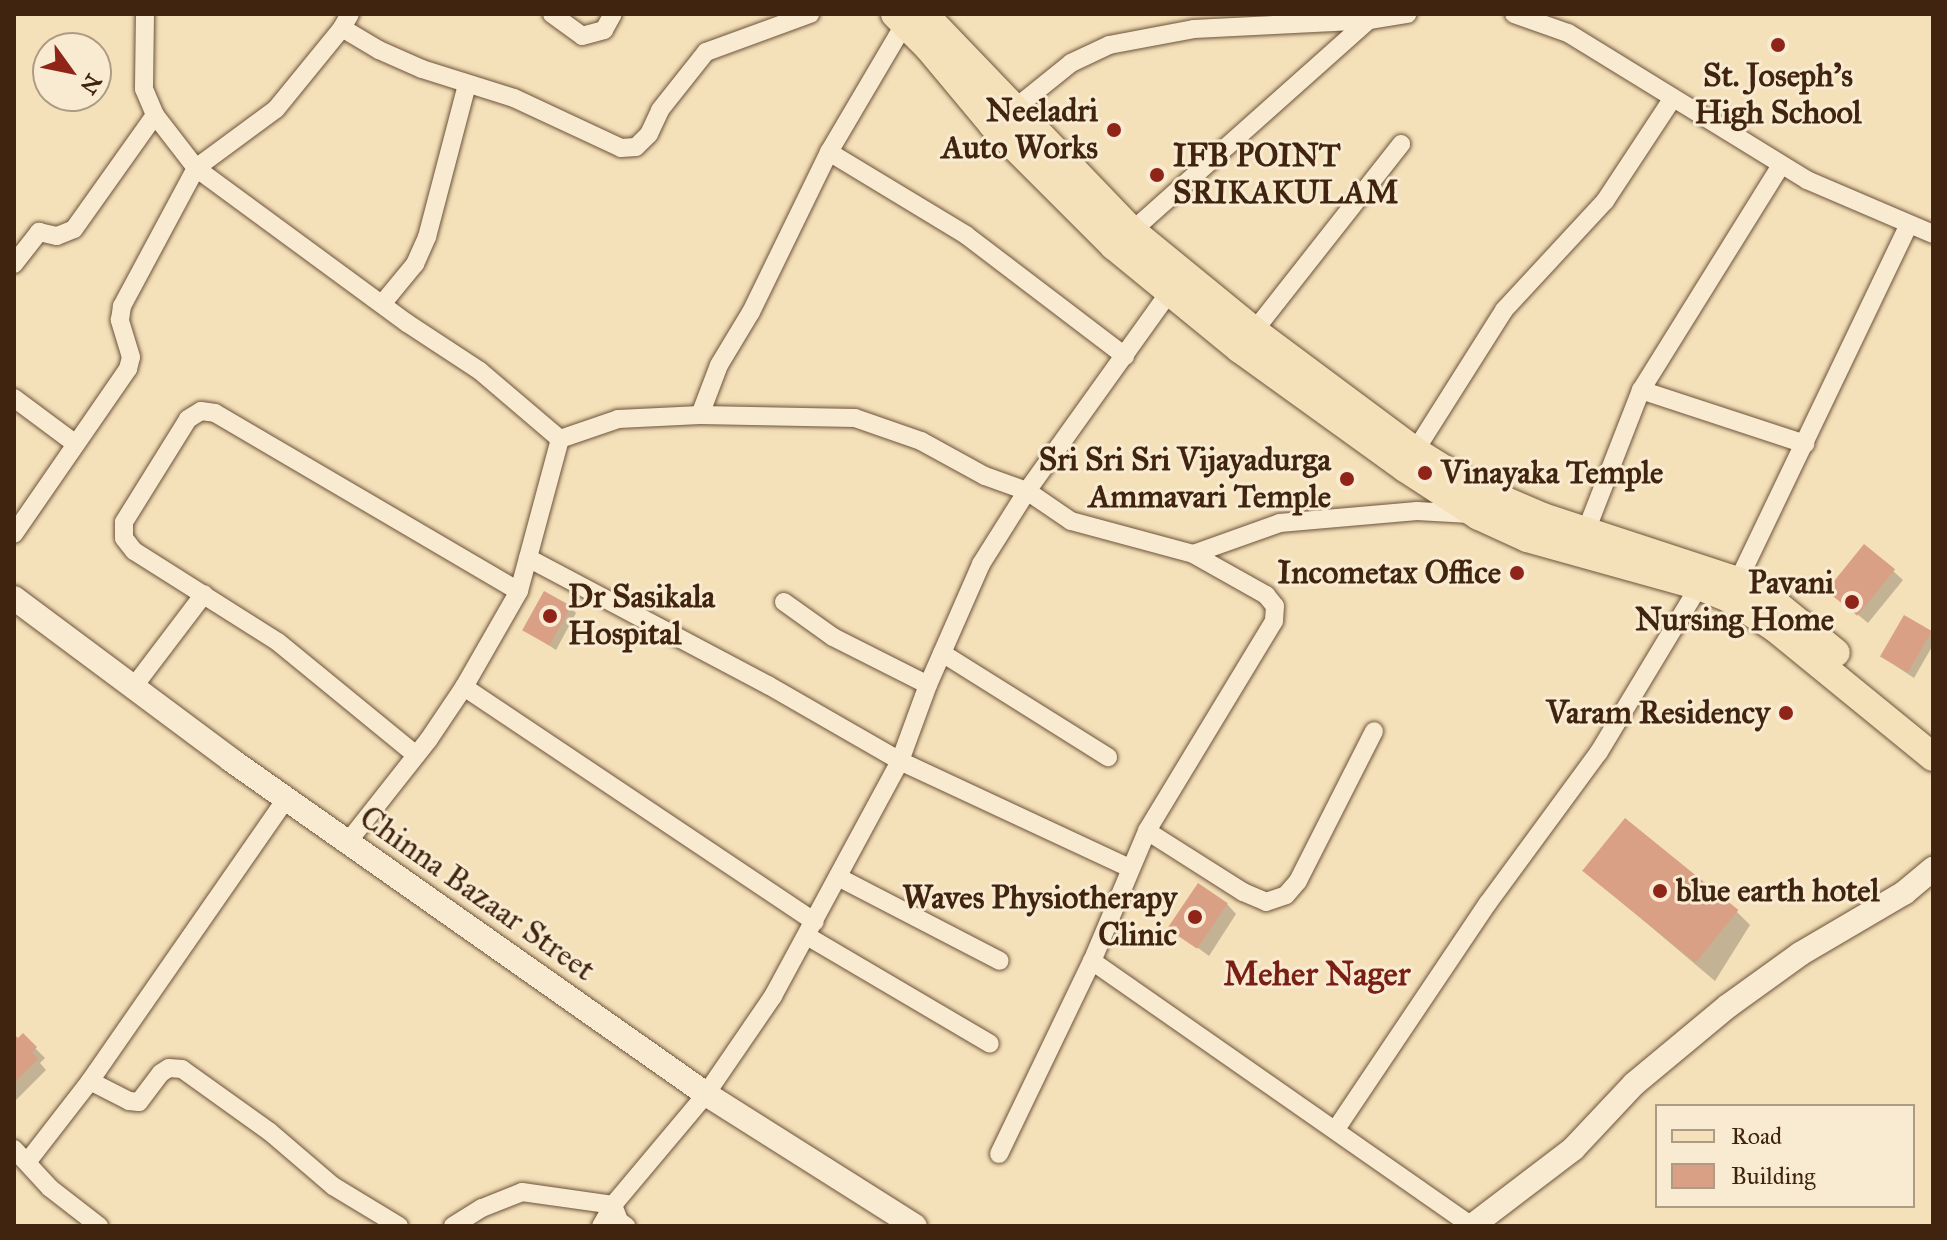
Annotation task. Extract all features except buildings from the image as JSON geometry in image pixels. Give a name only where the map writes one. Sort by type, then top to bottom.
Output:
[{"type":"main road","points":[[908,17],[1014,109],[1132,231],[1254,331],[1488,506],[1540,542],[1699,586],[1729,598],[1775,628],[1933,757]]},
{"type":"main road","points":[[908,17],[993,125],[1114,246],[1169,293],[1367,441],[1488,506],[1586,531],[1738,581],[1776,604],[1933,733]]},
{"type":"street","points":[[145,14],[144,89],[155,115],[196,168],[382,304],[480,371],[560,439]]},
{"type":"street","points":[[552,14],[582,36],[604,30],[613,14]]},
{"type":"street","points":[[14,534],[128,369],[131,357],[120,320],[122,306],[196,168],[276,109],[346,21],[379,50],[467,84],[514,98],[621,148],[636,147],[649,134],[660,110],[688,70],[706,52],[810,14]]},
{"type":"street","points":[[1014,109],[1071,63],[1109,45],[1194,22],[1369,20],[1408,14]]},
{"type":"street","points":[[1514,14],[1568,33],[1781,165],[1908,226],[1933,234]]},
{"type":"street","points":[[700,415],[719,365],[751,312],[829,152],[908,17]]},
{"type":"street","points":[[1132,231],[1369,20]]},
{"type":"street","points":[[382,304],[415,264],[427,237],[467,84]]},
{"type":"street","points":[[1415,451],[1504,310],[1605,201],[1673,98]]},
{"type":"street","points":[[14,264],[39,232],[66,236],[74,229],[155,115]]},
{"type":"street","points":[[1254,331],[1401,144]]},
{"type":"street","points":[[829,152],[966,235],[1125,356]]},
{"type":"street","points":[[1586,531],[1641,390],[1781,165]]},
{"type":"street","points":[[1738,581],[1908,226]]},
{"type":"street","points":[[601,1226],[613,1205],[706,1094],[773,996],[900,761],[928,685],[981,564],[1027,491],[1169,293]]},
{"type":"street","points":[[1641,390],[1805,444]]},
{"type":"street","points":[[14,398],[76,444]]},
{"type":"street","points":[[416,755],[278,642],[134,551],[124,538],[124,522],[188,419],[201,411],[215,413],[519,591]]},
{"type":"street","points":[[560,439],[618,419],[700,415],[855,418],[921,441],[985,476],[1027,491],[1071,521],[1193,554],[1266,595],[1275,606],[1274,621],[1147,831],[1092,961],[999,1154]]},
{"type":"street","points":[[347,843],[464,687],[519,591],[560,439]]},
{"type":"street","points":[[1193,554],[1280,523],[1488,506]]},
{"type":"street","points":[[528,558],[768,685],[900,761],[1129,868]]},
{"type":"street","points":[[1336,1129],[1488,903],[1599,752],[1699,586]]},
{"type":"street","points":[[135,685],[204,594]]},
{"type":"street","name":"Chinna Bazaar Street","points":[[14,598],[347,843],[706,1094],[915,1226]]},
{"type":"street","points":[[784,602],[833,637],[928,685]]},
{"type":"street","points":[[942,653],[1108,757]]},
{"type":"street","points":[[464,687],[811,929],[990,1044]]},
{"type":"street","points":[[1147,831],[1243,892],[1266,902],[1286,895],[1298,881],[1374,731]]},
{"type":"street","points":[[99,1226],[50,1188],[21,1155],[90,1081],[286,799]]},
{"type":"street","points":[[1092,961],[1472,1226],[1573,1149],[1634,1084],[1728,1006],[1800,954],[1904,893],[1933,869]]},
{"type":"street","points":[[838,877],[1000,961]]},
{"type":"street","points":[[1904,893],[1933,886]]},
{"type":"street","points":[[90,1081],[129,1101],[139,1102],[161,1073],[169,1068],[182,1069],[270,1132],[333,1186],[399,1226]]},
{"type":"street","points":[[453,1226],[482,1208],[522,1192],[613,1205]]},
{"type":"street","points":[[613,1205],[619,1221],[626,1226]]},
{"type":"place","name":"St. Joseph's High School","points":[[1778,45]]},
{"type":"place","name":"Neeladri Auto Works","points":[[1114,130]]},
{"type":"place","name":"IFB POINT SRIKAKULAM","points":[[1157,175]]},
{"type":"place","name":"Vinayaka Temple","points":[[1425,473]]},
{"type":"place","name":"Sri Sri Sri Vijayadurga Ammavari Temple","points":[[1347,479]]},
{"type":"place","name":"Incometax Office","points":[[1517,573]]},
{"type":"place","name":"Pavani Nursing Home","points":[[1852,602]]},
{"type":"place","name":"Dr Sasikala Hospital","points":[[550,616]]},
{"type":"place","name":"Varam Residency","points":[[1786,713]]},
{"type":"place","name":"blue earth hotel","points":[[1660,891]]},
{"type":"place","name":"Waves Physiotherapy Clinic","points":[[1195,917]]},
{"type":"district","name":"Meher Nager","points":[[1317,974]]}]
